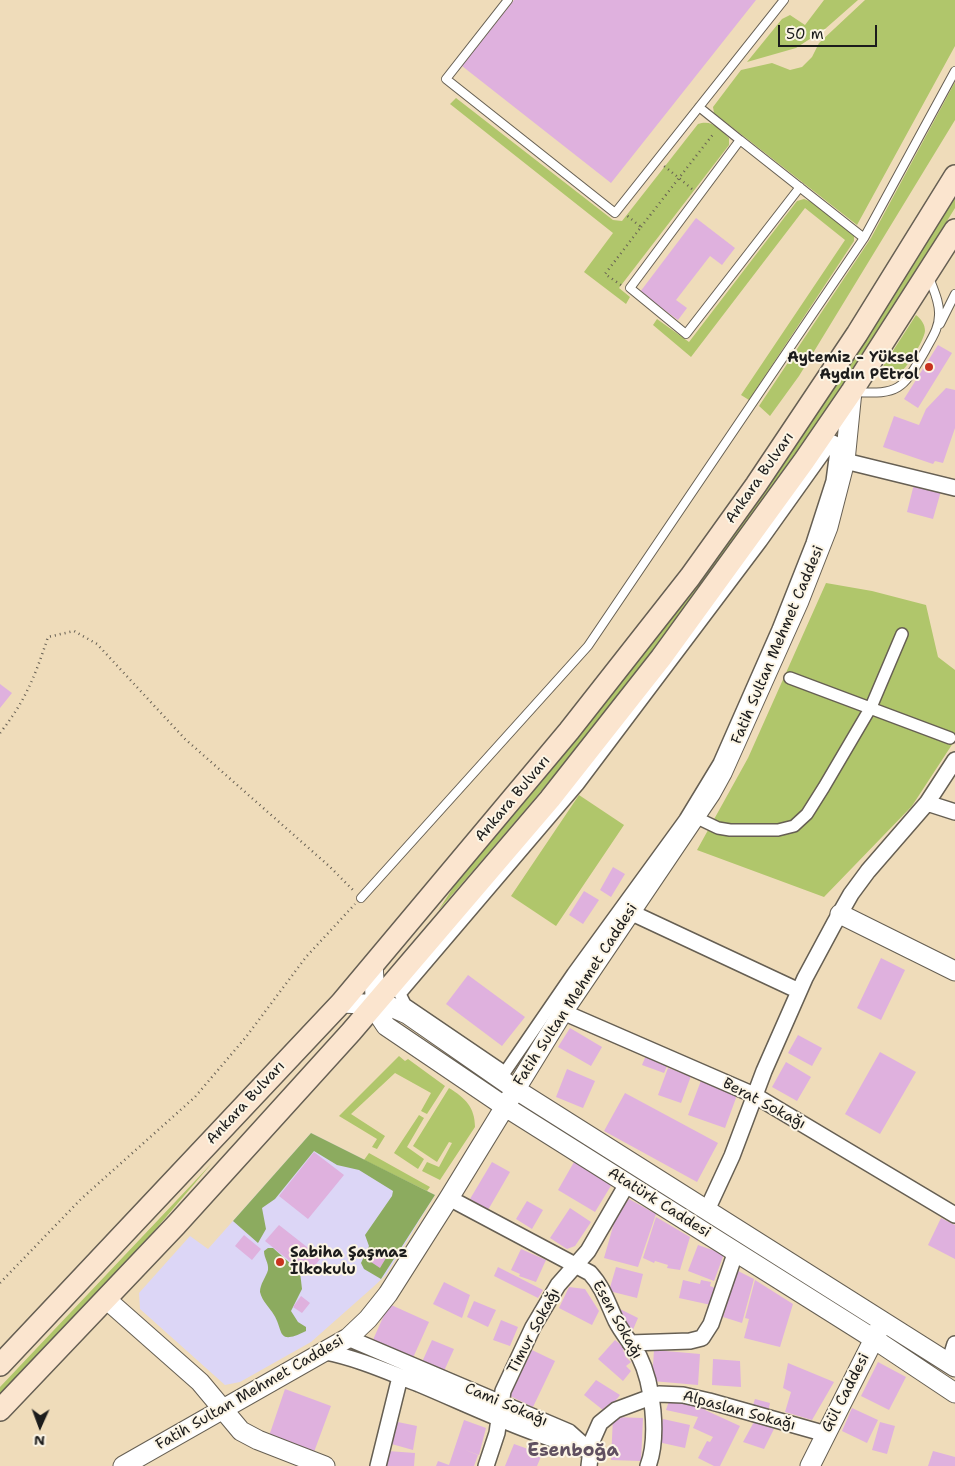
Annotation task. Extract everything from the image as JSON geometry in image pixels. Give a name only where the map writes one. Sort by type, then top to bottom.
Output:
[{"type":"main road","name":"Ankara Bulvarı","points":[[0,1365],[341,1003],[569,731],[690,577],[798,425],[955,176]]},
{"type":"main road","name":"Ankara Bulvarı","points":[[0,1410],[176,1225],[374,1003],[550,800],[656,665],[852,391],[955,230]]},
{"type":"street","name":"Fatih Sultan Mehmet Caddesi","points":[[123,1466],[348,1338],[368,1319],[383,1300],[449,1198],[563,1012],[695,817],[722,773],[799,601],[828,527],[845,462],[852,391]]},
{"type":"street","points":[[833,441],[837,443],[834,472],[812,543],[778,629],[719,763],[685,820],[573,973],[505,1072],[405,1004],[400,994],[584,777],[761,542],[833,441]]},
{"type":"street","points":[[845,462],[955,488]]},
{"type":"street","points":[[695,817],[718,828],[730,830],[778,830],[794,826],[807,814],[871,707],[902,634]]},
{"type":"street","points":[[790,678],[950,738]]},
{"type":"street","points":[[707,1210],[732,1156],[754,1095],[799,991],[840,914],[868,871],[927,803],[955,760]]},
{"type":"street","points":[[927,803],[955,812]]},
{"type":"street","points":[[630,912],[799,991]]},
{"type":"street","points":[[840,914],[955,971]]},
{"type":"street","name":"Atatürk Caddesi","points":[[373,964],[374,1003],[378,1016],[386,1026],[504,1106],[736,1251],[955,1393]]},
{"type":"street","name":"Atatürk Caddesi","points":[[341,1003],[387,1005],[407,1014],[515,1089],[952,1365]]},
{"type":"street","name":"Berat Sokağı","points":[[563,1012],[754,1095],[955,1215]]},
{"type":"street","name":"Timur Sokağı","points":[[486,1466],[497,1433],[501,1402],[511,1372],[558,1285],[588,1251],[627,1184]]},
{"type":"street","name":"Esen Sokağı","points":[[449,1198],[590,1273],[596,1280],[618,1325],[643,1367],[651,1396],[652,1451],[648,1466]]},
{"type":"street","points":[[630,1343],[690,1341],[698,1340],[706,1334],[736,1251]]},
{"type":"street","points":[[106,1299],[200,1382],[224,1408],[236,1425],[249,1436],[325,1466]]},
{"type":"street","name":"Gül Caddesi","points":[[810,1466],[884,1322]]},
{"type":"street","name":"Cami Sokağı","points":[[348,1338],[569,1432],[590,1459]]},
{"type":"street","points":[[952,1365],[955,1344]]},
{"type":"street","name":"Cami Sokağı","points":[[325,1352],[350,1358],[400,1377],[499,1418],[590,1459]]},
{"type":"street","points":[[378,1466],[400,1377]]},
{"type":"street","name":"Alpaslan Sokağı","points":[[590,1459],[596,1432],[607,1416],[630,1403],[668,1393],[683,1395],[826,1434]]},
{"type":"lane","points":[[508,0],[446,79],[614,213],[784,0]]},
{"type":"lane","points":[[361,898],[588,646],[864,238],[955,71]]},
{"type":"lane","points":[[699,107],[864,238]]},
{"type":"lane","points":[[740,140],[630,288],[686,334],[800,187]]},
{"type":"lane","points":[[927,273],[940,314],[936,332]]},
{"type":"lane","points":[[852,391],[879,394],[901,386],[907,381],[936,332],[955,294]]},
{"type":"path","points":[[630,288],[622,286],[605,274],[721,125]]},
{"type":"path","points":[[656,160],[700,194]]},
{"type":"path","points":[[618,208],[641,227]]},
{"type":"path","points":[[0,733],[17,711],[34,681],[48,637],[74,631],[97,644],[185,739],[329,866],[361,898],[306,957],[246,1037],[195,1096],[81,1199],[0,1283]]},
{"type":"shaded area","name":"Sabiha Şaşmaz İlkokulu","points":[[311,1133],[435,1195],[386,1275],[372,1288],[311,1342],[240,1382],[225,1385],[140,1309],[139,1293],[190,1236],[208,1249]]},
{"type":"green space","points":[[824,0],[858,0],[825,29],[796,48],[747,62],[782,19],[790,15],[805,25]]},
{"type":"green space","points":[[865,0],[955,0],[955,46],[857,225],[714,113],[713,107],[741,70],[772,63],[790,70],[802,67],[812,57],[819,43]]},
{"type":"green space","points":[[955,82],[955,120],[799,376],[770,416],[759,406],[871,238]]},
{"type":"green space","points":[[456,98],[613,220],[622,221],[698,124],[707,123],[718,128],[729,138],[729,145],[619,288],[630,297],[626,304],[584,272],[613,233],[450,104]]},
{"type":"green space","points":[[955,197],[955,208],[886,318],[815,427],[742,533],[665,637],[582,742],[438,911],[458,880],[655,640],[796,444]]},
{"type":"green space","points":[[804,199],[814,203],[854,236],[854,241],[749,400],[741,395],[845,240],[805,208],[691,357],[653,325],[657,319],[689,342],[797,201]]},
{"type":"green space","points":[[916,315],[920,318],[925,331],[913,356],[903,370],[895,376],[880,371]]},
{"type":"green space","points":[[826,583],[872,591],[926,605],[938,657],[955,670],[955,740],[912,806],[824,897],[697,850],[748,758]]},
{"type":"green space","points":[[579,795],[624,825],[556,926],[511,896]]},
{"type":"green space","points":[[399,1056],[405,1061],[408,1059],[445,1086],[427,1114],[421,1111],[431,1093],[395,1073],[351,1114],[385,1136],[377,1149],[372,1147],[377,1139],[339,1116]]},
{"type":"green space","points":[[449,1088],[468,1104],[475,1120],[475,1127],[440,1180],[422,1171],[427,1162],[439,1167],[452,1143],[449,1142],[437,1162],[413,1146]]},
{"type":"green space","points":[[419,1115],[424,1118],[407,1147],[424,1159],[418,1169],[394,1153]]},
{"type":"green space","points":[[311,1133],[435,1195],[381,1279],[364,1269],[361,1263],[369,1246],[365,1235],[392,1196],[393,1191],[359,1170],[337,1165],[314,1151],[275,1199],[262,1208],[266,1229],[258,1243],[233,1221]]},
{"type":"green space","points":[[369,1153],[430,1187],[427,1191],[364,1160]]},
{"type":"green space","points":[[212,1163],[127,1263],[0,1397],[0,1387]]},
{"type":"green space","points":[[268,1248],[273,1248],[300,1272],[302,1289],[291,1311],[298,1322],[306,1327],[306,1331],[290,1337],[282,1335],[274,1315],[260,1292],[268,1270],[264,1251]]},
{"type":"building","points":[[514,0],[756,0],[611,183],[462,66]]},
{"type":"building","points":[[696,218],[735,248],[722,265],[710,256],[676,300],[687,308],[678,320],[640,292]]},
{"type":"building","points":[[938,345],[952,353],[918,408],[904,399]]},
{"type":"building","points":[[946,388],[955,390],[955,428],[943,463],[935,461],[933,464],[883,447],[894,416],[919,425],[926,409]]},
{"type":"building","points":[[914,484],[941,491],[933,519],[907,512]]},
{"type":"building","points":[[0,684],[12,693],[0,708]]},
{"type":"building","points":[[613,867],[625,874],[611,897],[600,890]]},
{"type":"building","points":[[584,891],[599,900],[583,924],[569,915]]},
{"type":"building","points":[[881,958],[905,970],[881,1020],[857,1008]]},
{"type":"building","points":[[468,975],[525,1017],[502,1046],[446,1004]]},
{"type":"building","points":[[570,1028],[602,1047],[591,1066],[558,1047]]},
{"type":"building","points":[[798,1035],[822,1048],[812,1066],[788,1053]]},
{"type":"building","points":[[880,1052],[916,1072],[880,1134],[845,1114]]},
{"type":"building","points":[[647,1053],[669,1062],[664,1073],[642,1065]]},
{"type":"building","points":[[786,1062],[811,1077],[797,1101],[772,1087]]},
{"type":"building","points":[[668,1068],[691,1076],[681,1103],[658,1095]]},
{"type":"building","points":[[567,1069],[595,1081],[583,1108],[556,1097]]},
{"type":"building","points":[[702,1078],[732,1089],[736,1098],[725,1128],[688,1115]]},
{"type":"building","points":[[625,1093],[718,1143],[697,1182],[604,1131]]},
{"type":"building","points":[[314,1152],[344,1175],[308,1219],[279,1196]]},
{"type":"building","points":[[492,1162],[510,1172],[488,1210],[470,1199]]},
{"type":"building","points":[[574,1162],[612,1184],[595,1212],[558,1190]]},
{"type":"building","points":[[629,1199],[656,1214],[638,1267],[604,1258],[616,1216]]},
{"type":"building","points":[[527,1201],[543,1210],[532,1229],[516,1219]]},
{"type":"building","points":[[570,1208],[591,1222],[575,1246],[567,1249],[550,1238]]},
{"type":"building","points":[[656,1217],[690,1237],[680,1270],[667,1268],[668,1265],[655,1261],[654,1263],[643,1258]]},
{"type":"building","points":[[941,1218],[955,1225],[955,1259],[928,1245]]},
{"type":"building","points":[[279,1225],[321,1258],[307,1275],[265,1241]]},
{"type":"building","points":[[244,1235],[261,1249],[252,1260],[235,1246]]},
{"type":"building","points":[[698,1245],[724,1254],[714,1281],[688,1271]]},
{"type":"building","points":[[521,1249],[546,1260],[536,1282],[519,1276],[520,1274],[511,1270]]},
{"type":"building","points":[[374,1250],[386,1258],[380,1268],[368,1260]]},
{"type":"building","points":[[498,1267],[543,1290],[538,1298],[494,1276]]},
{"type":"building","points":[[616,1267],[643,1274],[637,1298],[609,1291]]},
{"type":"building","points":[[736,1270],[754,1279],[742,1323],[723,1317]]},
{"type":"building","points":[[683,1280],[700,1284],[701,1280],[711,1282],[710,1286],[715,1288],[711,1305],[679,1298]]},
{"type":"building","points":[[755,1280],[793,1304],[780,1347],[744,1338],[749,1319],[745,1318]]},
{"type":"building","points":[[444,1282],[470,1295],[462,1318],[433,1304]]},
{"type":"building","points":[[569,1287],[585,1289],[599,1311],[592,1325],[559,1308]]},
{"type":"building","points":[[301,1296],[310,1303],[302,1313],[293,1307]]},
{"type":"building","points":[[474,1301],[496,1310],[488,1327],[467,1317]]},
{"type":"building","points":[[389,1304],[429,1322],[412,1360],[372,1342]]},
{"type":"building","points":[[620,1309],[638,1318],[632,1332],[617,1314]]},
{"type":"building","points":[[501,1320],[518,1327],[510,1346],[493,1340]]},
{"type":"building","points":[[432,1340],[454,1349],[444,1371],[422,1362]]},
{"type":"building","points":[[615,1340],[625,1348],[623,1351],[627,1354],[625,1356],[631,1362],[626,1366],[631,1371],[623,1381],[598,1359]]},
{"type":"building","points":[[532,1350],[555,1361],[533,1407],[510,1396]]},
{"type":"building","points":[[654,1350],[700,1354],[698,1385],[652,1381]]},
{"type":"building","points":[[713,1359],[740,1361],[741,1387],[712,1385]]},
{"type":"building","points":[[878,1362],[906,1377],[889,1410],[861,1396]]},
{"type":"building","points":[[788,1363],[834,1382],[812,1420],[785,1412],[791,1392],[783,1388]]},
{"type":"building","points":[[596,1380],[620,1395],[608,1410],[605,1407],[603,1410],[584,1395]]},
{"type":"building","points":[[285,1389],[331,1406],[314,1452],[269,1436]]},
{"type":"building","points":[[670,1398],[706,1407],[705,1410],[740,1426],[720,1466],[714,1466],[698,1458],[707,1441],[710,1442],[713,1437],[693,1428],[698,1417],[666,1410]]},
{"type":"building","points":[[755,1399],[770,1403],[768,1412],[752,1408]]},
{"type":"building","points":[[852,1408],[878,1420],[867,1443],[842,1431]]},
{"type":"building","points":[[613,1417],[643,1418],[641,1461],[611,1460]]},
{"type":"building","points":[[663,1419],[690,1425],[685,1448],[658,1442]]},
{"type":"building","points":[[464,1420],[486,1428],[479,1455],[465,1450],[478,1455],[474,1466],[436,1466],[438,1461],[449,1465]]},
{"type":"building","points":[[755,1420],[774,1429],[764,1449],[743,1442]]},
{"type":"building","points":[[393,1421],[417,1426],[413,1450],[388,1443]]},
{"type":"building","points":[[880,1422],[895,1426],[887,1454],[872,1450]]},
{"type":"building","points":[[514,1444],[542,1454],[537,1466],[505,1466]]},
{"type":"building","points":[[388,1451],[415,1453],[414,1466],[387,1466]]},
{"type":"building","points":[[933,1451],[955,1457],[955,1466],[928,1466]]},
{"type":"place","name":"Aytemiz - Yüksel Aydın PEtrol","points":[[929,367]]},
{"type":"place","name":"Sabiha Şaşmaz İlkokulu","points":[[280,1262]]},
{"type":"district","name":"Esenboğa","points":[[573,1451]]}]
